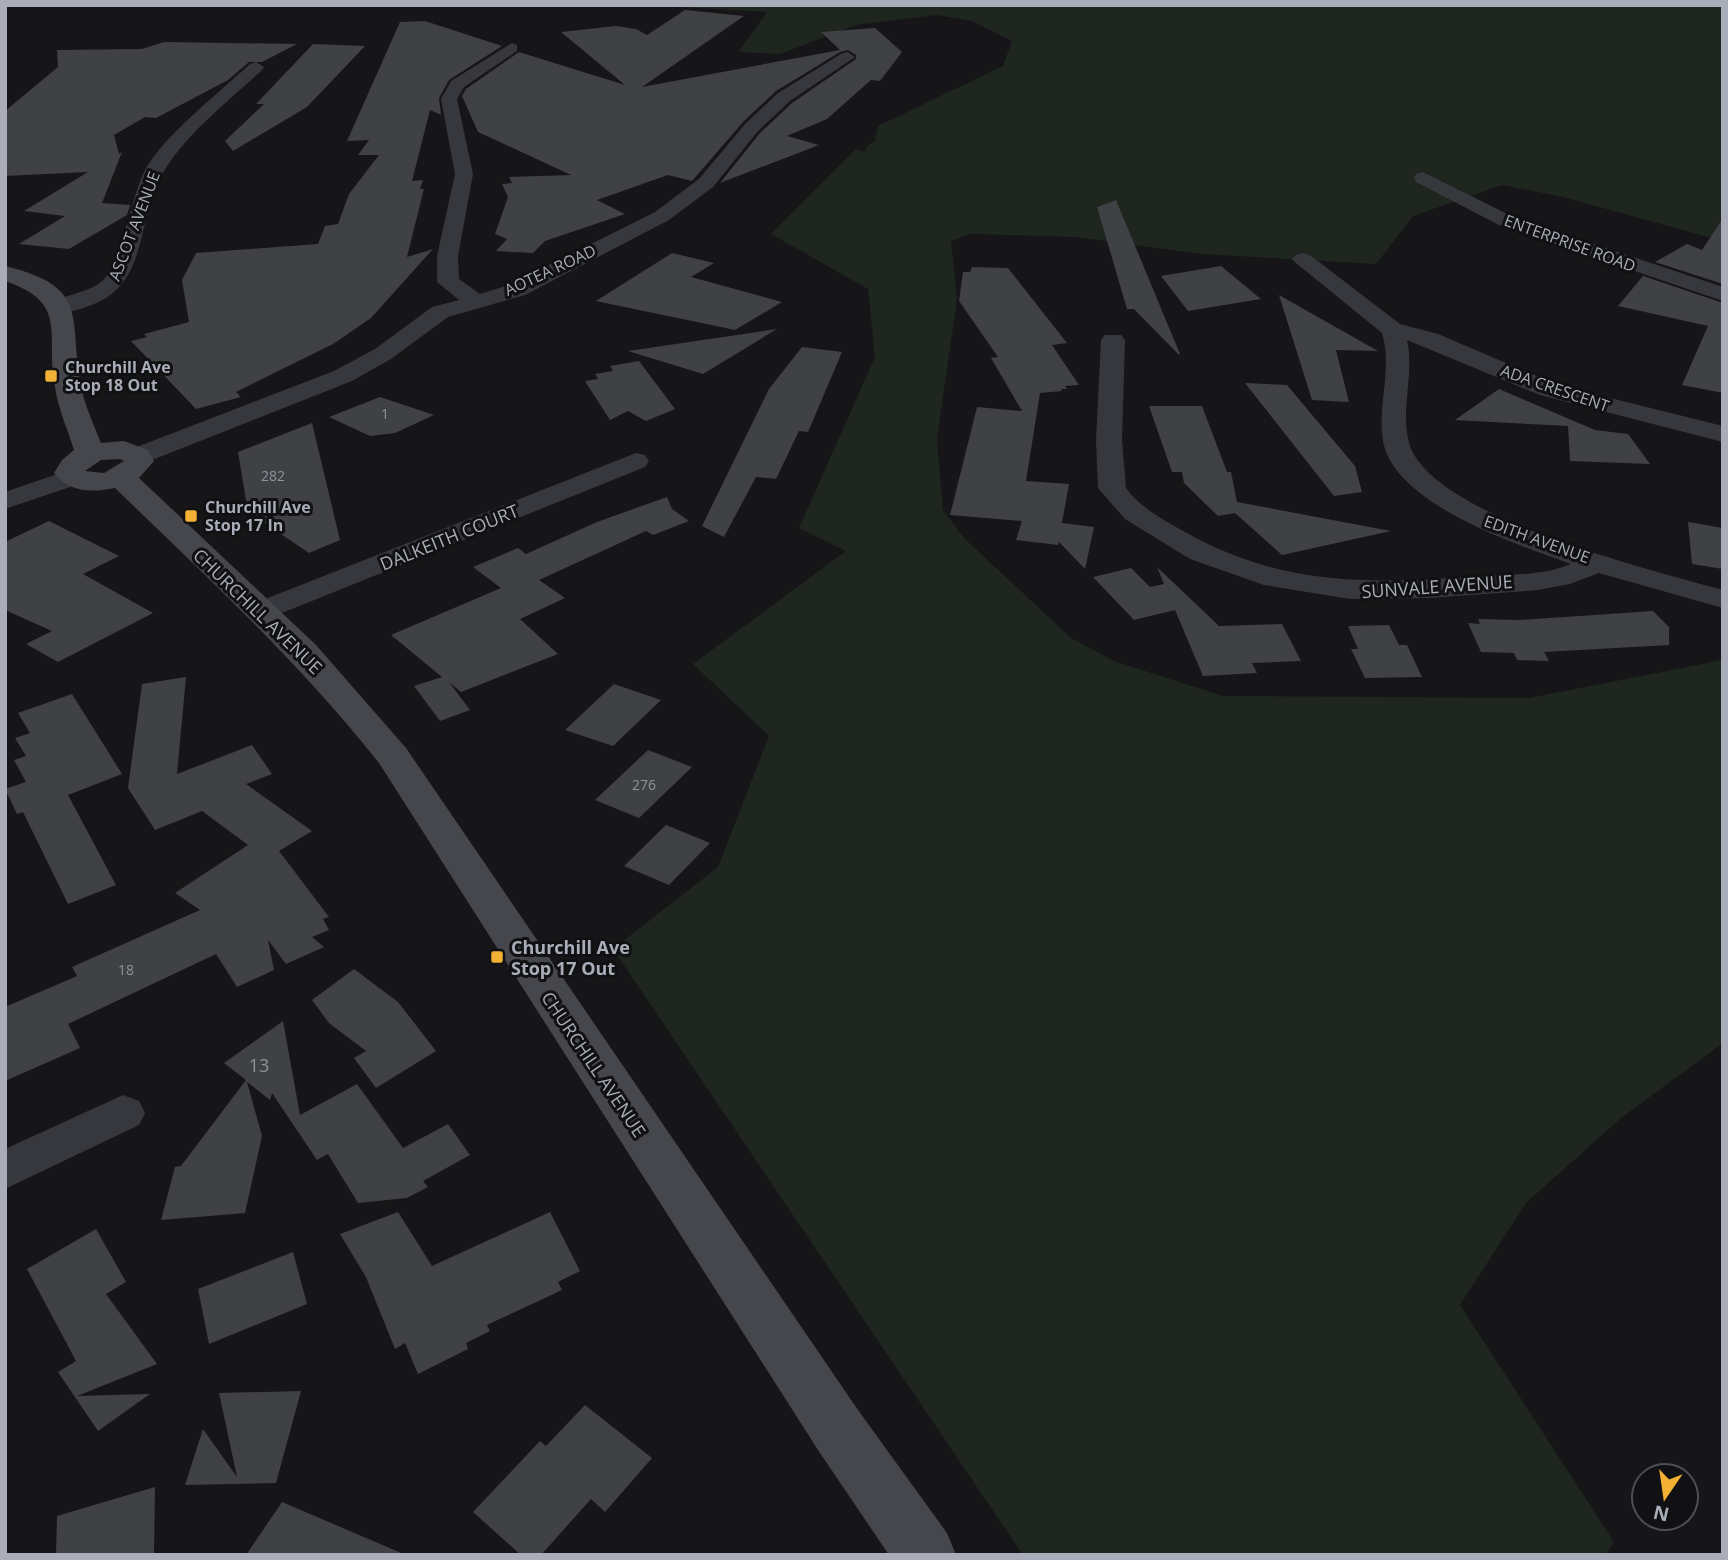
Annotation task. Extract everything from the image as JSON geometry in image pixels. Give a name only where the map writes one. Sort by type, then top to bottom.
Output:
[{"type":"street","points":[[476,301],[448,282],[445,268],[456,226],[464,174],[449,99],[457,84],[512,48]]},
{"type":"street","name":"AOTEA ROAD","points":[[116,462],[343,376],[383,354],[440,312],[516,290],[662,216],[706,183],[752,127],[784,97],[847,57]]},
{"type":"street","name":"ASCOT AVENUE","points":[[60,307],[99,294],[110,287],[117,278],[154,171],[185,134],[256,67]]},
{"type":"street","name":"ENTERPRISE ROAD","points":[[1423,178],[1506,221],[1723,294]]},
{"type":"street","points":[[1303,260],[1392,329]]},
{"type":"street","points":[[5,274],[30,282],[48,293],[60,307]]},
{"type":"street","name":"CHURCHILL AVENUE","points":[[60,307],[66,321],[68,386],[116,462],[339,689],[393,756],[830,1419],[925,1555]]},
{"type":"street","name":"ADA CRESCENT","points":[[1392,329],[1430,339],[1549,390],[1723,434]]},
{"type":"street","name":"EDITH AVENUE","points":[[1392,329],[1399,365],[1395,435],[1398,450],[1408,467],[1443,500],[1492,525],[1599,562],[1723,599]]},
{"type":"street","name":"SUNVALE AVENUE","points":[[1113,340],[1109,464],[1111,486],[1122,502],[1147,522],[1202,553],[1233,567],[1287,582],[1346,592],[1411,591],[1560,578],[1599,562]]},
{"type":"street","name":"DALKEITH COURT","points":[[261,611],[636,461]]},
{"type":"street","points":[[5,501],[72,477],[97,482],[116,462]]},
{"type":"street","points":[[5,1170],[123,1114]]},
{"type":"shaded area","points":[[644,5],[1723,5],[1723,241],[1563,197],[1502,185],[1413,216],[1376,264],[1201,254],[1076,237],[971,234],[951,241],[957,300],[937,438],[943,510],[964,538],[1071,638],[1114,661],[1223,696],[1529,698],[1723,660],[1723,1043],[1621,1118],[1526,1203],[1460,1305],[1614,1542],[1606,1555],[1023,1555],[613,949],[718,867],[769,736],[693,664],[846,551],[799,528],[875,357],[868,289],[771,234],[856,149],[865,152],[867,146],[875,141],[878,126],[1003,66],[1012,41],[972,21],[936,15],[856,25],[780,54],[738,52],[767,12]]},
{"type":"building","points":[[685,10],[744,16],[642,87],[840,50],[821,32],[875,28],[902,52],[880,81],[871,80],[827,119],[787,136],[819,145],[720,183],[760,133],[792,103],[856,59],[856,55],[848,50],[840,52],[776,91],[744,121],[692,181],[668,175],[597,200],[625,214],[545,241],[533,253],[496,251],[507,239],[495,234],[508,197],[502,184],[512,183],[509,177],[571,175],[478,132],[462,96],[466,89],[519,52],[625,85],[561,32],[616,26],[636,29],[647,35]]},
{"type":"building","points":[[425,21],[502,46],[449,80],[439,98],[441,115],[430,110],[412,181],[423,180],[420,189],[424,189],[407,257],[433,249],[371,318],[333,344],[236,392],[241,397],[196,409],[131,341],[147,337],[144,334],[189,322],[182,280],[196,253],[318,244],[325,226],[338,224],[349,194],[379,155],[358,155],[369,140],[347,141],[400,22]]},
{"type":"building","points":[[164,42],[297,44],[262,62],[249,62],[228,80],[156,118],[145,117],[114,135],[119,154],[122,152],[102,203],[130,205],[127,215],[69,249],[19,244],[65,216],[24,211],[88,172],[5,176],[5,111],[58,67],[57,50],[142,49]]},
{"type":"building","points":[[313,44],[365,46],[307,107],[233,151],[225,141],[264,104],[256,104]]},
{"type":"building","points":[[1116,200],[1179,355],[1134,309],[1127,309],[1097,207]]},
{"type":"building","points":[[1723,218],[1723,284],[1655,262],[1687,244],[1702,250]]},
{"type":"building","points":[[672,253],[714,263],[691,277],[782,302],[735,330],[596,301]]},
{"type":"building","points":[[1221,266],[1261,299],[1188,311],[1161,276]]},
{"type":"building","points":[[972,267],[1008,268],[1067,343],[1052,345],[1079,385],[1065,386],[1067,389],[1061,389],[1062,391],[1040,393],[1026,481],[1069,484],[1062,523],[1094,527],[1085,569],[1059,542],[1058,545],[1016,540],[1022,521],[950,515],[977,407],[1022,411],[991,358],[998,357],[959,301],[963,272],[970,272]]},
{"type":"building","points":[[1643,276],[1723,303],[1723,393],[1682,385],[1708,326],[1618,306]]},
{"type":"building","points":[[1279,295],[1378,351],[1336,350],[1349,402],[1312,400]]},
{"type":"building","points":[[777,329],[703,374],[628,351]]},
{"type":"building","points":[[802,347],[842,352],[808,432],[799,431],[776,479],[756,477],[724,537],[702,526],[769,389]]},
{"type":"building","points":[[639,361],[675,409],[646,421],[628,411],[610,420],[585,381],[598,379],[595,374],[613,371],[610,366]]},
{"type":"building","points":[[1245,383],[1287,385],[1355,466],[1362,492],[1334,496]]},
{"type":"building","points":[[1499,389],[1595,430],[1628,434],[1650,464],[1570,461],[1568,426],[1455,420]]},
{"type":"building","points":[[380,397],[434,415],[395,433],[370,436],[329,417]]},
{"type":"building","points":[[1149,406],[1202,406],[1227,472],[1231,472],[1237,502],[1391,531],[1282,555],[1235,513],[1218,516],[1184,483],[1182,472],[1172,472]]},
{"type":"building","points":[[312,423],[340,540],[309,553],[248,512],[238,452]]},
{"type":"building","points":[[667,497],[672,509],[689,521],[653,535],[646,531],[539,580],[565,598],[520,619],[558,654],[461,692],[449,682],[470,710],[440,721],[414,686],[442,677],[391,635],[501,588],[473,567],[518,548],[526,554],[597,522]]},
{"type":"building","points":[[49,521],[119,556],[83,574],[153,613],[58,662],[26,644],[52,631],[5,610],[5,542]]},
{"type":"building","points":[[1688,522],[1723,528],[1723,569],[1692,564]]},
{"type":"building","points":[[1157,567],[1219,626],[1282,624],[1301,661],[1252,663],[1257,673],[1203,676],[1175,610],[1134,620],[1093,577],[1131,568],[1150,587],[1164,584]]},
{"type":"building","points":[[1653,611],[1669,627],[1669,645],[1544,652],[1549,661],[1517,660],[1514,653],[1481,652],[1468,623],[1480,624],[1478,619],[1519,620]]},
{"type":"building","points":[[1389,625],[1399,645],[1407,645],[1422,677],[1365,678],[1351,649],[1358,649],[1348,626]]},
{"type":"building","points":[[186,677],[177,774],[252,745],[272,774],[246,784],[312,831],[279,851],[329,917],[323,919],[329,930],[312,937],[324,947],[286,964],[268,940],[274,970],[237,987],[216,954],[68,1024],[80,1048],[5,1081],[5,1007],[77,976],[72,967],[200,910],[175,893],[248,845],[202,811],[155,830],[128,788],[142,684]]},
{"type":"building","points":[[614,684],[661,700],[613,746],[565,730]]},
{"type":"building","points":[[72,694],[122,774],[68,795],[116,885],[68,904],[23,812],[17,814],[5,789],[26,782],[14,760],[26,756],[15,738],[30,733],[18,713]]},
{"type":"building","points":[[648,750],[692,767],[639,818],[595,800]]},
{"type":"building","points":[[666,825],[710,843],[669,885],[624,866]]},
{"type":"building","points":[[354,969],[398,1002],[436,1051],[376,1088],[354,1058],[366,1051],[329,1023],[312,1000]]},
{"type":"building","points":[[283,1021],[300,1115],[357,1084],[403,1148],[448,1124],[470,1155],[423,1181],[428,1187],[407,1198],[358,1203],[328,1154],[317,1160],[272,1093],[270,1100],[247,1082],[262,1136],[245,1213],[161,1220],[175,1167],[181,1166],[246,1080],[224,1063]]},
{"type":"building","points":[[398,1212],[432,1266],[550,1212],[580,1271],[558,1282],[562,1290],[487,1325],[490,1331],[466,1343],[468,1349],[418,1374],[405,1343],[395,1349],[366,1277],[340,1234]]},
{"type":"building","points":[[96,1229],[126,1282],[106,1294],[157,1364],[77,1396],[150,1394],[98,1431],[58,1372],[76,1361],[27,1269]]},
{"type":"building","points":[[293,1252],[307,1304],[209,1344],[198,1289]]},
{"type":"building","points":[[301,1391],[276,1483],[185,1485],[203,1429],[237,1477],[219,1393]]},
{"type":"building","points":[[585,1405],[652,1458],[605,1512],[591,1499],[541,1555],[521,1555],[473,1512],[540,1441],[546,1446]]},
{"type":"building","points":[[155,1487],[154,1555],[56,1555],[57,1516]]},
{"type":"building","points":[[282,1502],[406,1555],[246,1555]]},
{"type":"place","name":"Churchill Ave Stop 18 Out","points":[[51,376]]},
{"type":"place","name":"Churchill Ave Stop 17 In","points":[[191,516]]},
{"type":"place","name":"Churchill Ave Stop 17 Out","points":[[497,957]]}]
